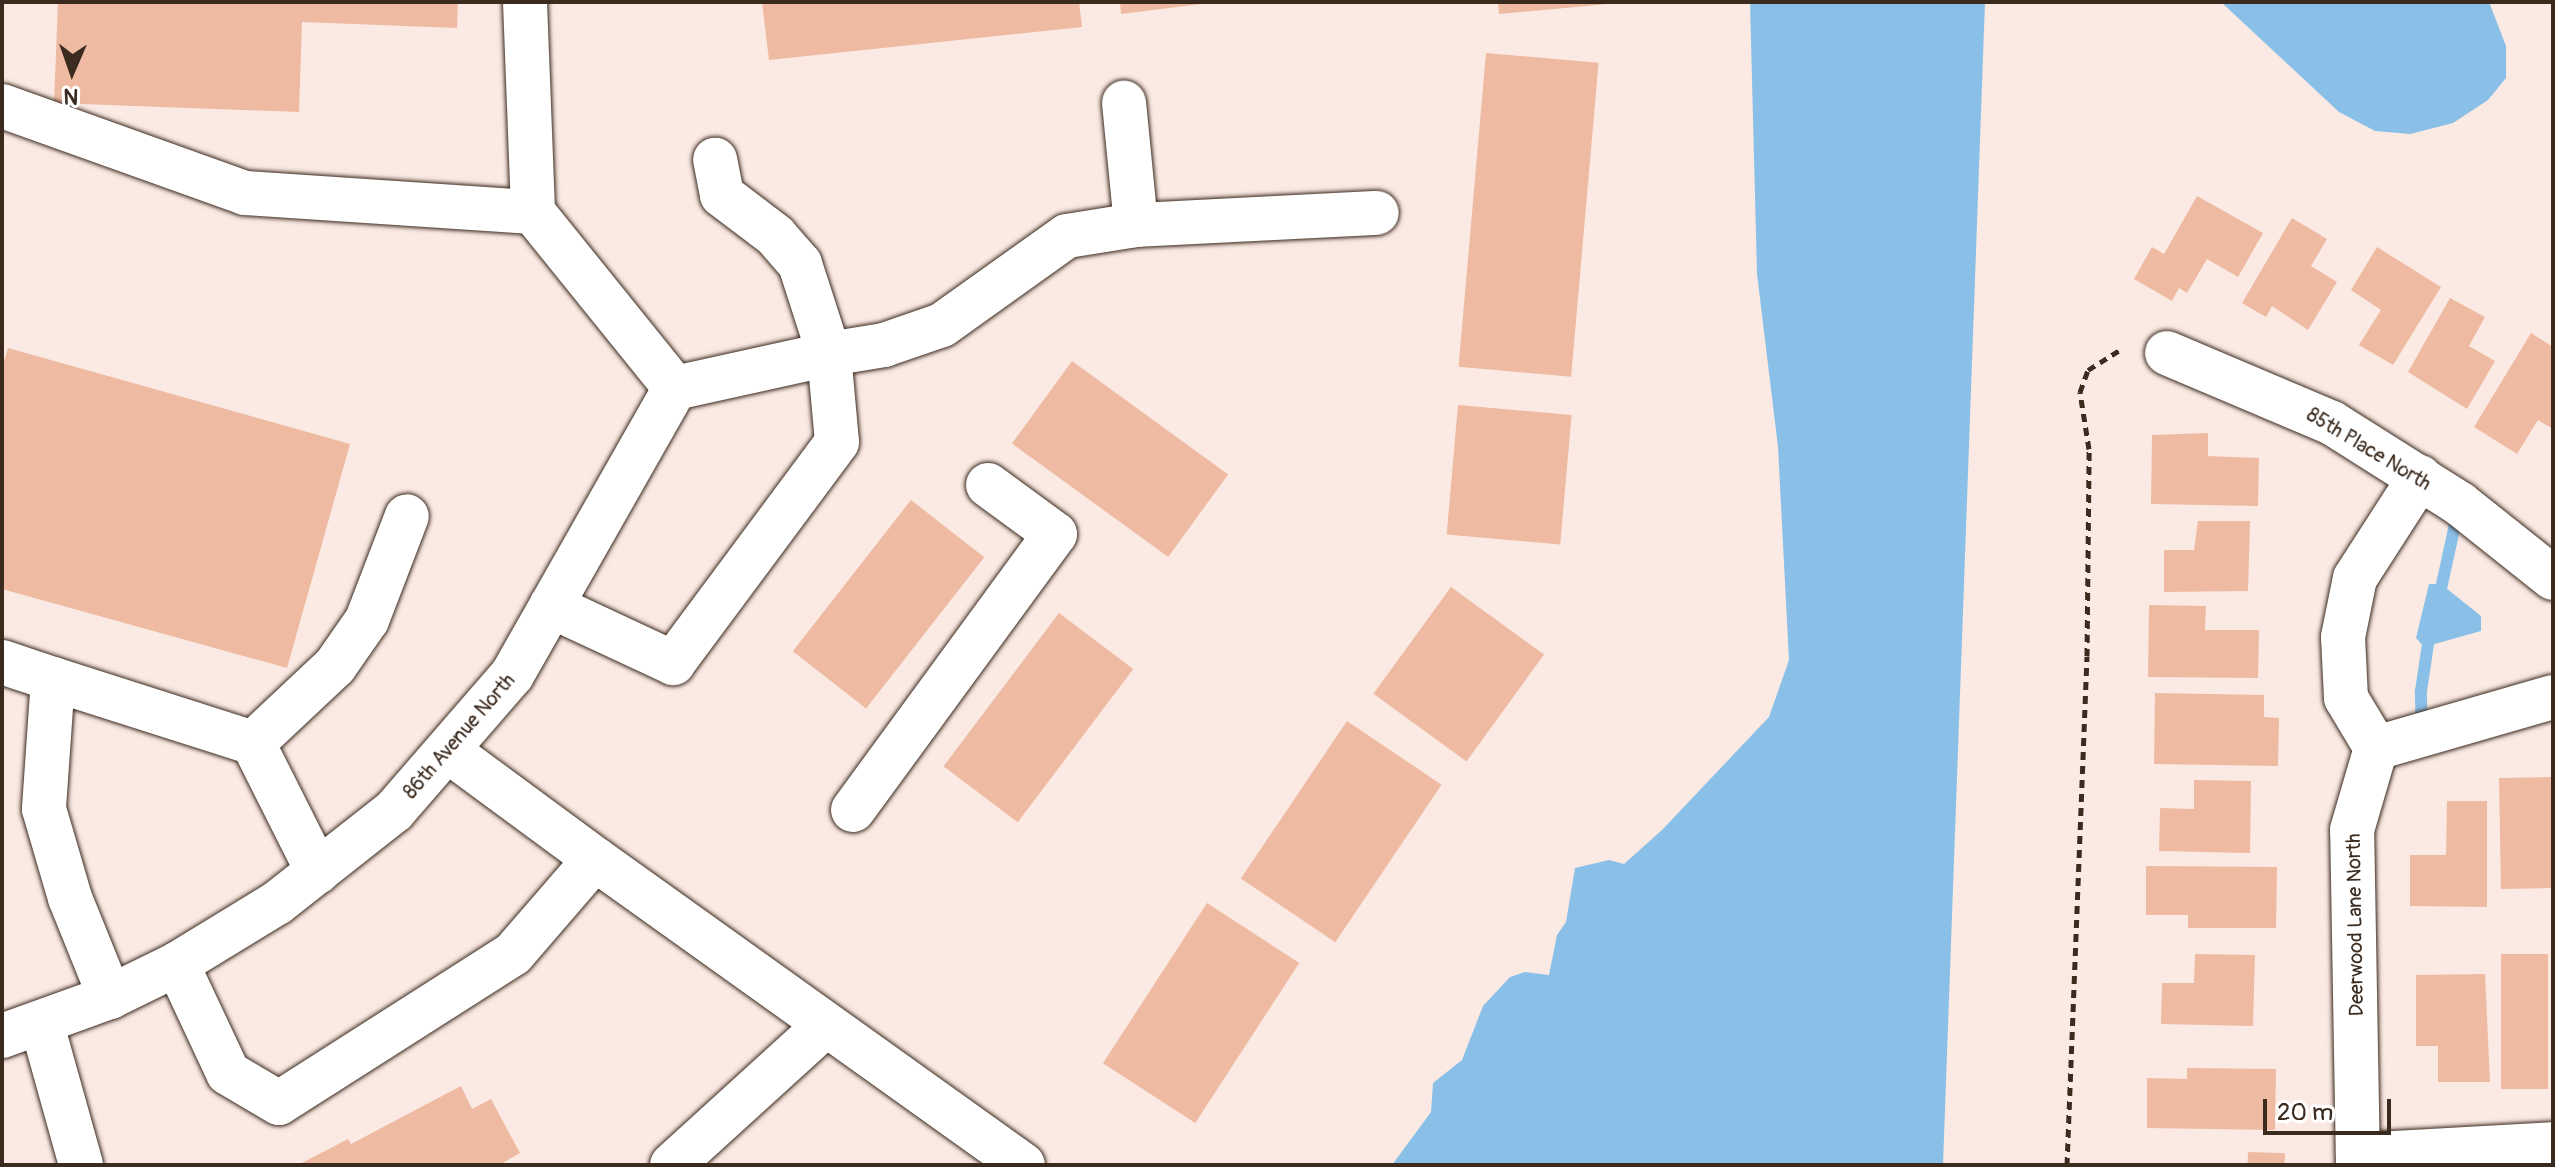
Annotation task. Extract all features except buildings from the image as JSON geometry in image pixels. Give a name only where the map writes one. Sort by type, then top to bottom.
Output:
[{"type":"street","points":[[525,2],[533,212],[675,388],[884,345],[942,325],[1067,236],[1136,225],[1377,213]]},
{"type":"street","points":[[1124,103],[1136,225]]},
{"type":"street","points":[[2,106],[245,193],[533,212]]},
{"type":"street","points":[[551,606],[673,663],[837,442],[829,354],[800,264],[776,236],[722,195],[715,160]]},
{"type":"street","name":"85th Place North","points":[[2167,353],[2332,423],[2420,477],[2553,578]]},
{"type":"street","name":"86th Avenue North","points":[[22,1031],[110,997],[177,964],[318,872],[394,811],[450,752],[512,675],[675,388]]},
{"type":"street","points":[[2420,477],[2355,578],[2343,637],[2346,698],[2376,748],[2553,697]]},
{"type":"street","points":[[853,810],[1055,534],[988,485]]},
{"type":"street","points":[[253,743],[335,666],[367,620],[407,516]]},
{"type":"street","points":[[2,662],[253,743],[318,872]]},
{"type":"street","points":[[53,679],[44,809],[70,898],[110,997]]},
{"type":"street","name":"Deerwood Lane North","points":[[2358,1160],[2352,830],[2376,748]]},
{"type":"street","points":[[450,752],[1023,1165]]},
{"type":"street","points":[[177,964],[228,1073],[279,1103],[513,954],[595,859]]},
{"type":"street","points":[[672,1165],[826,1025]]},
{"type":"street","points":[[22,1031],[81,1165]]},
{"type":"street","points":[[2358,1160],[2553,1144]]},
{"type":"path","points":[[2067,1165],[2087,656],[2089,449],[2080,392],[2088,370],[2128,345],[2167,353]]},
{"type":"water","points":[[1750,2],[1985,2],[1943,1165],[1392,1165],[1431,1112],[1433,1083],[1462,1060],[1483,1006],[1510,977],[1525,972],[1549,975],[1557,935],[1566,922],[1575,868],[1609,860],[1624,864],[1662,830],[1769,717],[1789,660],[1778,447],[1757,274]]},
{"type":"water","points":[[2221,2],[2489,2],[2506,46],[2506,78],[2488,100],[2453,123],[2410,134],[2375,131],[2339,112]]},
{"type":"water","points":[[2429,584],[2441,584],[2481,616],[2481,631],[2424,647],[2416,638]]},
{"type":"waterway","points":[[2439,598],[2458,511]]},
{"type":"waterway","points":[[2422,728],[2421,691],[2430,631]]}]
